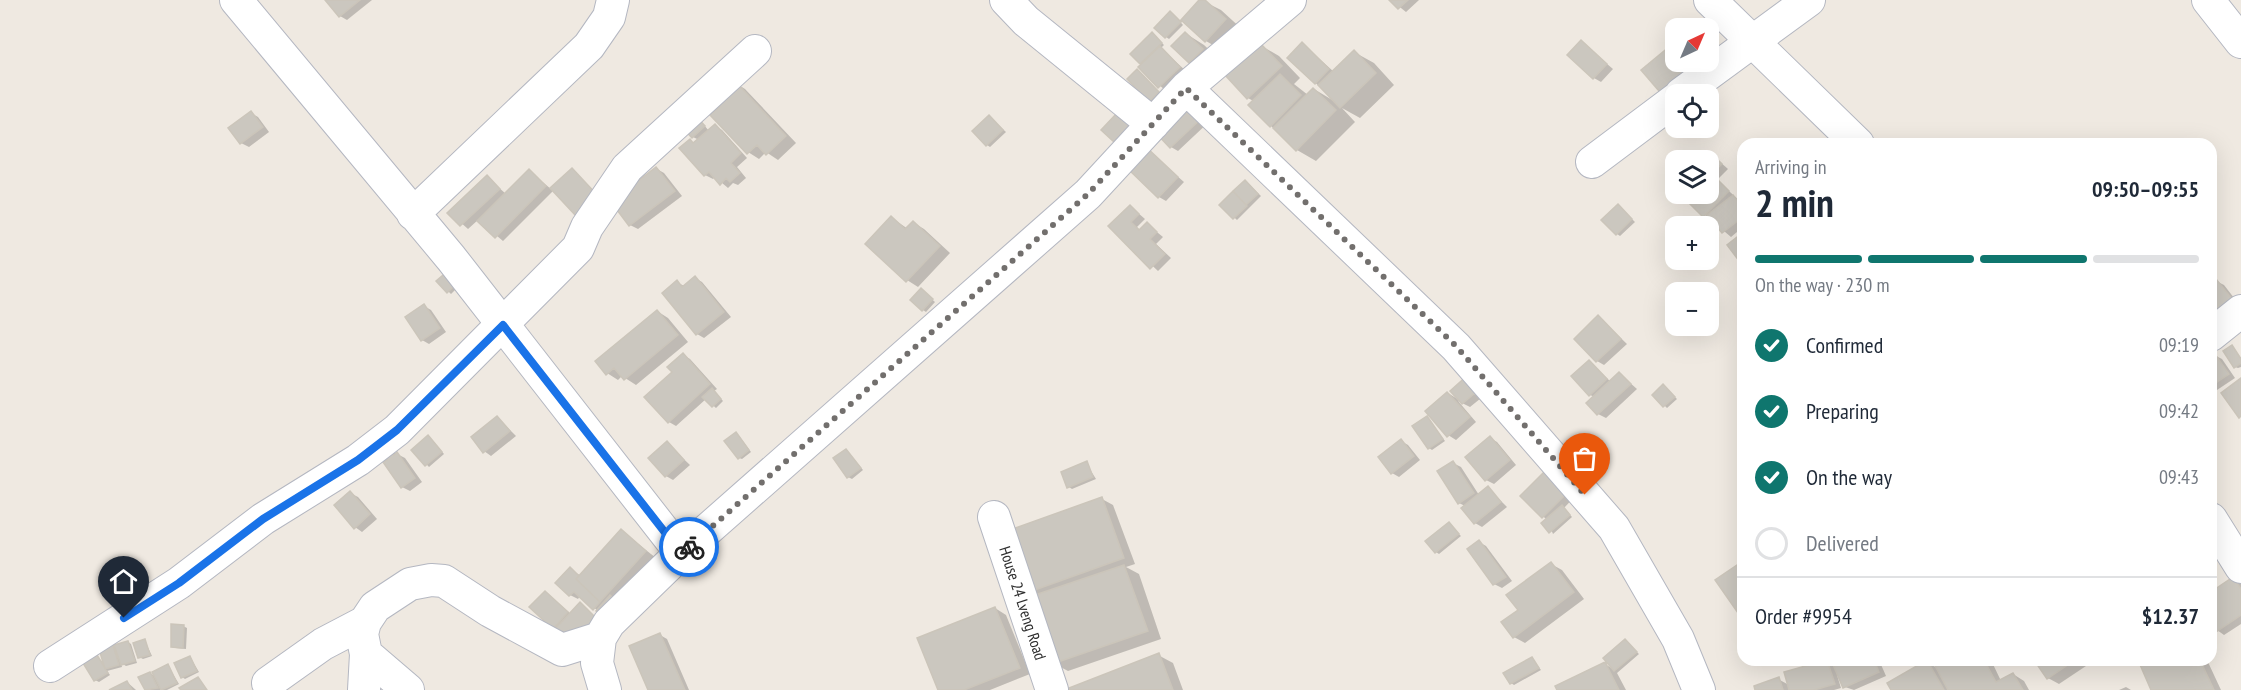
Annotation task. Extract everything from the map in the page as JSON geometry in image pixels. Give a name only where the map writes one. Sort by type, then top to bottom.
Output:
[{"type":"street","points":[[236,0],[503,325],[681,553]]},
{"type":"street","points":[[413,214],[589,46],[609,17],[613,0]]},
{"type":"street","points":[[1006,0],[1026,21],[1153,123]]},
{"type":"street","points":[[605,690],[597,663],[600,638],[609,623],[681,553],[1088,194],[1186,88],[1290,0]]},
{"type":"street","points":[[1710,0],[1852,138]]},
{"type":"street","points":[[1694,84],[1809,0]]},
{"type":"street","points":[[2208,0],[2241,42]]},
{"type":"street","points":[[50,666],[179,583],[263,519],[358,460],[397,430],[578,248],[587,227],[627,168],[756,51]]},
{"type":"street","points":[[1186,88],[1456,346],[1614,528],[1678,639],[1699,690]]},
{"type":"street","points":[[1592,162],[1665,107]]},
{"type":"street","points":[[2217,330],[2241,310]]},
{"type":"street","name":"House 24 Lveng Road","points":[[994,517],[1052,690]]},
{"type":"street","points":[[2217,529],[2241,567]]},
{"type":"street","points":[[364,690],[366,654],[362,634],[365,622],[375,607],[410,584],[431,580],[444,581],[490,611],[562,650],[600,638]]},
{"type":"street","points":[[268,683],[323,644],[365,622]]},
{"type":"street","points":[[366,654],[408,690]]},
{"type":"building","points":[[325,0],[360,0],[339,17]]},
{"type":"building","points":[[1199,0],[1205,0],[1226,19],[1205,42],[1181,20]]},
{"type":"building","points":[[1389,0],[1408,0],[1398,9]]},
{"type":"building","points":[[1170,11],[1181,22],[1165,38],[1154,28]]},
{"type":"building","points":[[1152,32],[1162,43],[1140,64],[1130,54]]},
{"type":"building","points":[[1185,32],[1203,49],[1189,63],[1171,46]]},
{"type":"building","points":[[1581,40],[1607,64],[1593,79],[1567,55]]},
{"type":"building","points":[[1302,42],[1329,69],[1315,84],[1287,58]]},
{"type":"building","points":[[1260,43],[1282,66],[1247,99],[1225,75]]},
{"type":"building","points":[[1160,46],[1180,67],[1158,88],[1138,67]]},
{"type":"building","points":[[1354,50],[1376,73],[1340,108],[1318,85]]},
{"type":"building","points":[[1665,50],[1665,72],[1695,72],[1681,84],[1665,84],[1665,98],[1641,70]]},
{"type":"building","points":[[1137,69],[1159,92],[1149,102],[1127,79]]},
{"type":"building","points":[[1280,74],[1301,95],[1270,127],[1248,105]]},
{"type":"building","points":[[734,80],[786,136],[766,155],[757,145],[747,154],[710,115],[720,106],[714,99]]},
{"type":"building","points":[[1313,88],[1336,110],[1296,151],[1273,128]]},
{"type":"building","points":[[1190,100],[1204,116],[1170,148],[1156,133]]},
{"type":"building","points":[[251,111],[263,127],[240,144],[228,128]]},
{"type":"building","points":[[1117,113],[1130,125],[1114,142],[1101,130]]},
{"type":"building","points":[[695,115],[705,126],[692,138],[682,127]]},
{"type":"building","points":[[989,115],[1003,130],[986,146],[972,131]]},
{"type":"building","points":[[715,124],[741,153],[731,163],[740,173],[730,182],[726,178],[720,185],[709,172],[704,176],[679,148],[690,139],[693,143]]},
{"type":"building","points":[[1145,146],[1178,177],[1158,198],[1126,167]]},
{"type":"building","points":[[656,167],[675,191],[629,226],[611,202]]},
{"type":"building","points":[[572,168],[598,196],[576,216],[550,188]]},
{"type":"building","points":[[529,169],[546,186],[495,238],[477,221]]},
{"type":"building","points":[[487,175],[500,189],[460,226],[447,213]]},
{"type":"building","points":[[1245,180],[1258,194],[1246,205],[1233,191]]},
{"type":"building","points":[[1719,181],[1729,191],[1719,201]]},
{"type":"building","points":[[1233,191],[1247,206],[1233,219],[1219,205]]},
{"type":"building","points":[[1733,195],[1737,200],[1737,222],[1722,233],[1719,229],[1719,216],[1708,216]]},
{"type":"building","points":[[1618,204],[1632,219],[1616,235],[1601,220]]},
{"type":"building","points":[[1690,204],[1716,204],[1704,216]]},
{"type":"building","points":[[1130,205],[1139,214],[1131,222],[1139,230],[1147,222],[1157,232],[1150,239],[1165,254],[1150,269],[1108,226]]},
{"type":"building","points":[[891,216],[905,229],[913,221],[940,246],[906,282],[865,244]]},
{"type":"building","points":[[1737,237],[1737,258],[1727,245]]},
{"type":"building","points":[[449,270],[459,281],[447,293],[436,281]]},
{"type":"building","points":[[695,276],[724,312],[696,335],[662,293],[677,280],[682,287]]},
{"type":"building","points":[[2217,280],[2236,304],[2219,316],[2217,314]]},
{"type":"building","points":[[921,288],[933,299],[922,311],[910,300]]},
{"type":"building","points":[[424,304],[440,328],[421,341],[405,317]]},
{"type":"building","points":[[657,310],[678,335],[624,380],[614,368],[606,375],[595,361]]},
{"type":"building","points":[[1598,315],[1621,339],[1596,362],[1574,339]]},
{"type":"building","points":[[2232,345],[2241,359],[2241,363],[2234,368],[2223,351]]},
{"type":"building","points":[[683,353],[710,384],[668,423],[644,397],[672,372],[667,367]]},
{"type":"building","points":[[2217,357],[2229,374],[2217,382]]},
{"type":"building","points":[[1589,360],[1607,379],[1589,396],[1571,376]]},
{"type":"building","points":[[1619,372],[1631,384],[1597,415],[1586,403]]},
{"type":"building","points":[[1469,374],[1491,392],[1482,401],[1475,393],[1462,404],[1450,391]]},
{"type":"building","points":[[2241,378],[2241,416],[2239,418],[2221,393]]},
{"type":"building","points":[[1663,384],[1675,397],[1663,407],[1652,395]]},
{"type":"building","points":[[712,388],[721,399],[712,407],[702,397]]},
{"type":"building","points":[[1447,392],[1470,417],[1447,437],[1425,411]]},
{"type":"building","points":[[497,416],[510,431],[483,453],[471,437]]},
{"type":"building","points":[[1427,416],[1443,439],[1428,449],[1412,426]]},
{"type":"building","points":[[736,432],[749,450],[738,459],[724,441]]},
{"type":"building","points":[[428,435],[442,452],[425,466],[411,450]]},
{"type":"building","points":[[1490,436],[1510,460],[1485,481],[1465,457]]},
{"type":"building","points":[[1401,439],[1414,456],[1391,474],[1378,457]]},
{"type":"building","points":[[667,441],[684,460],[665,477],[648,458]]},
{"type":"building","points":[[389,448],[394,455],[397,452],[415,478],[401,488],[383,462],[387,460],[382,453]]},
{"type":"building","points":[[846,449],[861,468],[847,478],[833,458]]},
{"type":"building","points":[[1087,461],[1093,477],[1067,488],[1061,472]]},
{"type":"building","points":[[1453,461],[1474,493],[1458,504],[1437,471]]},
{"type":"building","points":[[1551,465],[1573,487],[1542,518],[1520,496]]},
{"type":"building","points":[[1488,486],[1501,502],[1474,524],[1461,508]]},
{"type":"building","points":[[350,491],[370,514],[354,529],[334,505]]},
{"type":"building","points":[[1102,497],[1124,558],[1029,592],[1007,531]]},
{"type":"building","points":[[1562,505],[1570,515],[1549,533],[1541,523]]},
{"type":"building","points":[[1449,522],[1459,534],[1435,553],[1425,541]]},
{"type":"building","points":[[621,529],[646,551],[600,602],[576,579]]},
{"type":"building","points":[[1479,540],[1506,577],[1493,585],[1467,549]]},
{"type":"building","points":[[1551,562],[1574,592],[1513,638],[1501,622],[1518,610],[1506,595]]},
{"type":"building","points":[[1124,565],[1148,631],[1052,664],[1029,597]]},
{"type":"building","points":[[1737,565],[1737,611],[1715,580]]},
{"type":"building","points":[[570,567],[579,576],[576,579],[600,602],[593,610],[574,592],[569,596],[555,583]]},
{"type":"building","points":[[2233,577],[2241,589],[2241,615],[2217,631],[2217,588]]},
{"type":"building","points":[[545,591],[568,612],[553,629],[529,607]]},
{"type":"building","points":[[610,595],[621,605],[607,621],[596,611]]},
{"type":"building","points":[[580,602],[597,619],[572,645],[555,629]]},
{"type":"building","points":[[995,607],[1020,668],[964,690],[938,690],[917,638]]},
{"type":"building","points":[[171,624],[184,625],[183,648],[171,647]]},
{"type":"building","points":[[660,633],[685,690],[648,690],[629,646]]},
{"type":"building","points":[[145,639],[150,655],[138,658],[133,643]]},
{"type":"building","points":[[1625,639],[1637,652],[1614,671],[1603,658]]},
{"type":"building","points":[[128,641],[135,661],[121,665],[114,645]]},
{"type":"building","points":[[113,645],[119,665],[105,669],[99,649]]},
{"type":"building","points":[[1159,653],[1173,690],[1064,690]]},
{"type":"building","points":[[97,655],[108,673],[94,681],[83,663]]},
{"type":"building","points":[[190,656],[197,671],[181,678],[174,663]]},
{"type":"building","points":[[1532,657],[1539,668],[1510,684],[1503,673]]},
{"type":"building","points":[[1605,662],[1619,690],[1557,690],[1555,686]]},
{"type":"building","points":[[168,664],[177,683],[161,690],[152,672]]},
{"type":"building","points":[[1806,666],[1829,666],[1835,684],[1814,690],[1789,690],[1784,672]]},
{"type":"building","points":[[1834,666],[1876,666],[1879,672],[1843,688]]},
{"type":"building","points":[[1917,666],[1930,666],[1944,690],[1891,690],[1887,683]]},
{"type":"building","points":[[1935,666],[1987,666],[1996,682],[2013,673],[2023,690],[1948,690]]},
{"type":"building","points":[[2038,666],[2066,666],[2047,679]]},
{"type":"building","points":[[2141,666],[2203,666],[2214,690],[2151,690]]},
{"type":"building","points":[[150,672],[158,688],[145,690],[138,677]]},
{"type":"building","points":[[198,677],[207,690],[181,690],[179,688]]},
{"type":"building","points":[[1779,677],[1783,690],[1755,690],[1754,686]]},
{"type":"building","points":[[127,681],[132,690],[109,690]]},
{"type":"way so far","points":[[689,547],[1088,194],[1186,88],[1456,346],[1585,495]]},
{"type":"route","points":[[124,618],[179,583],[263,519],[358,460],[397,430],[503,325],[681,553],[689,547]]}]
